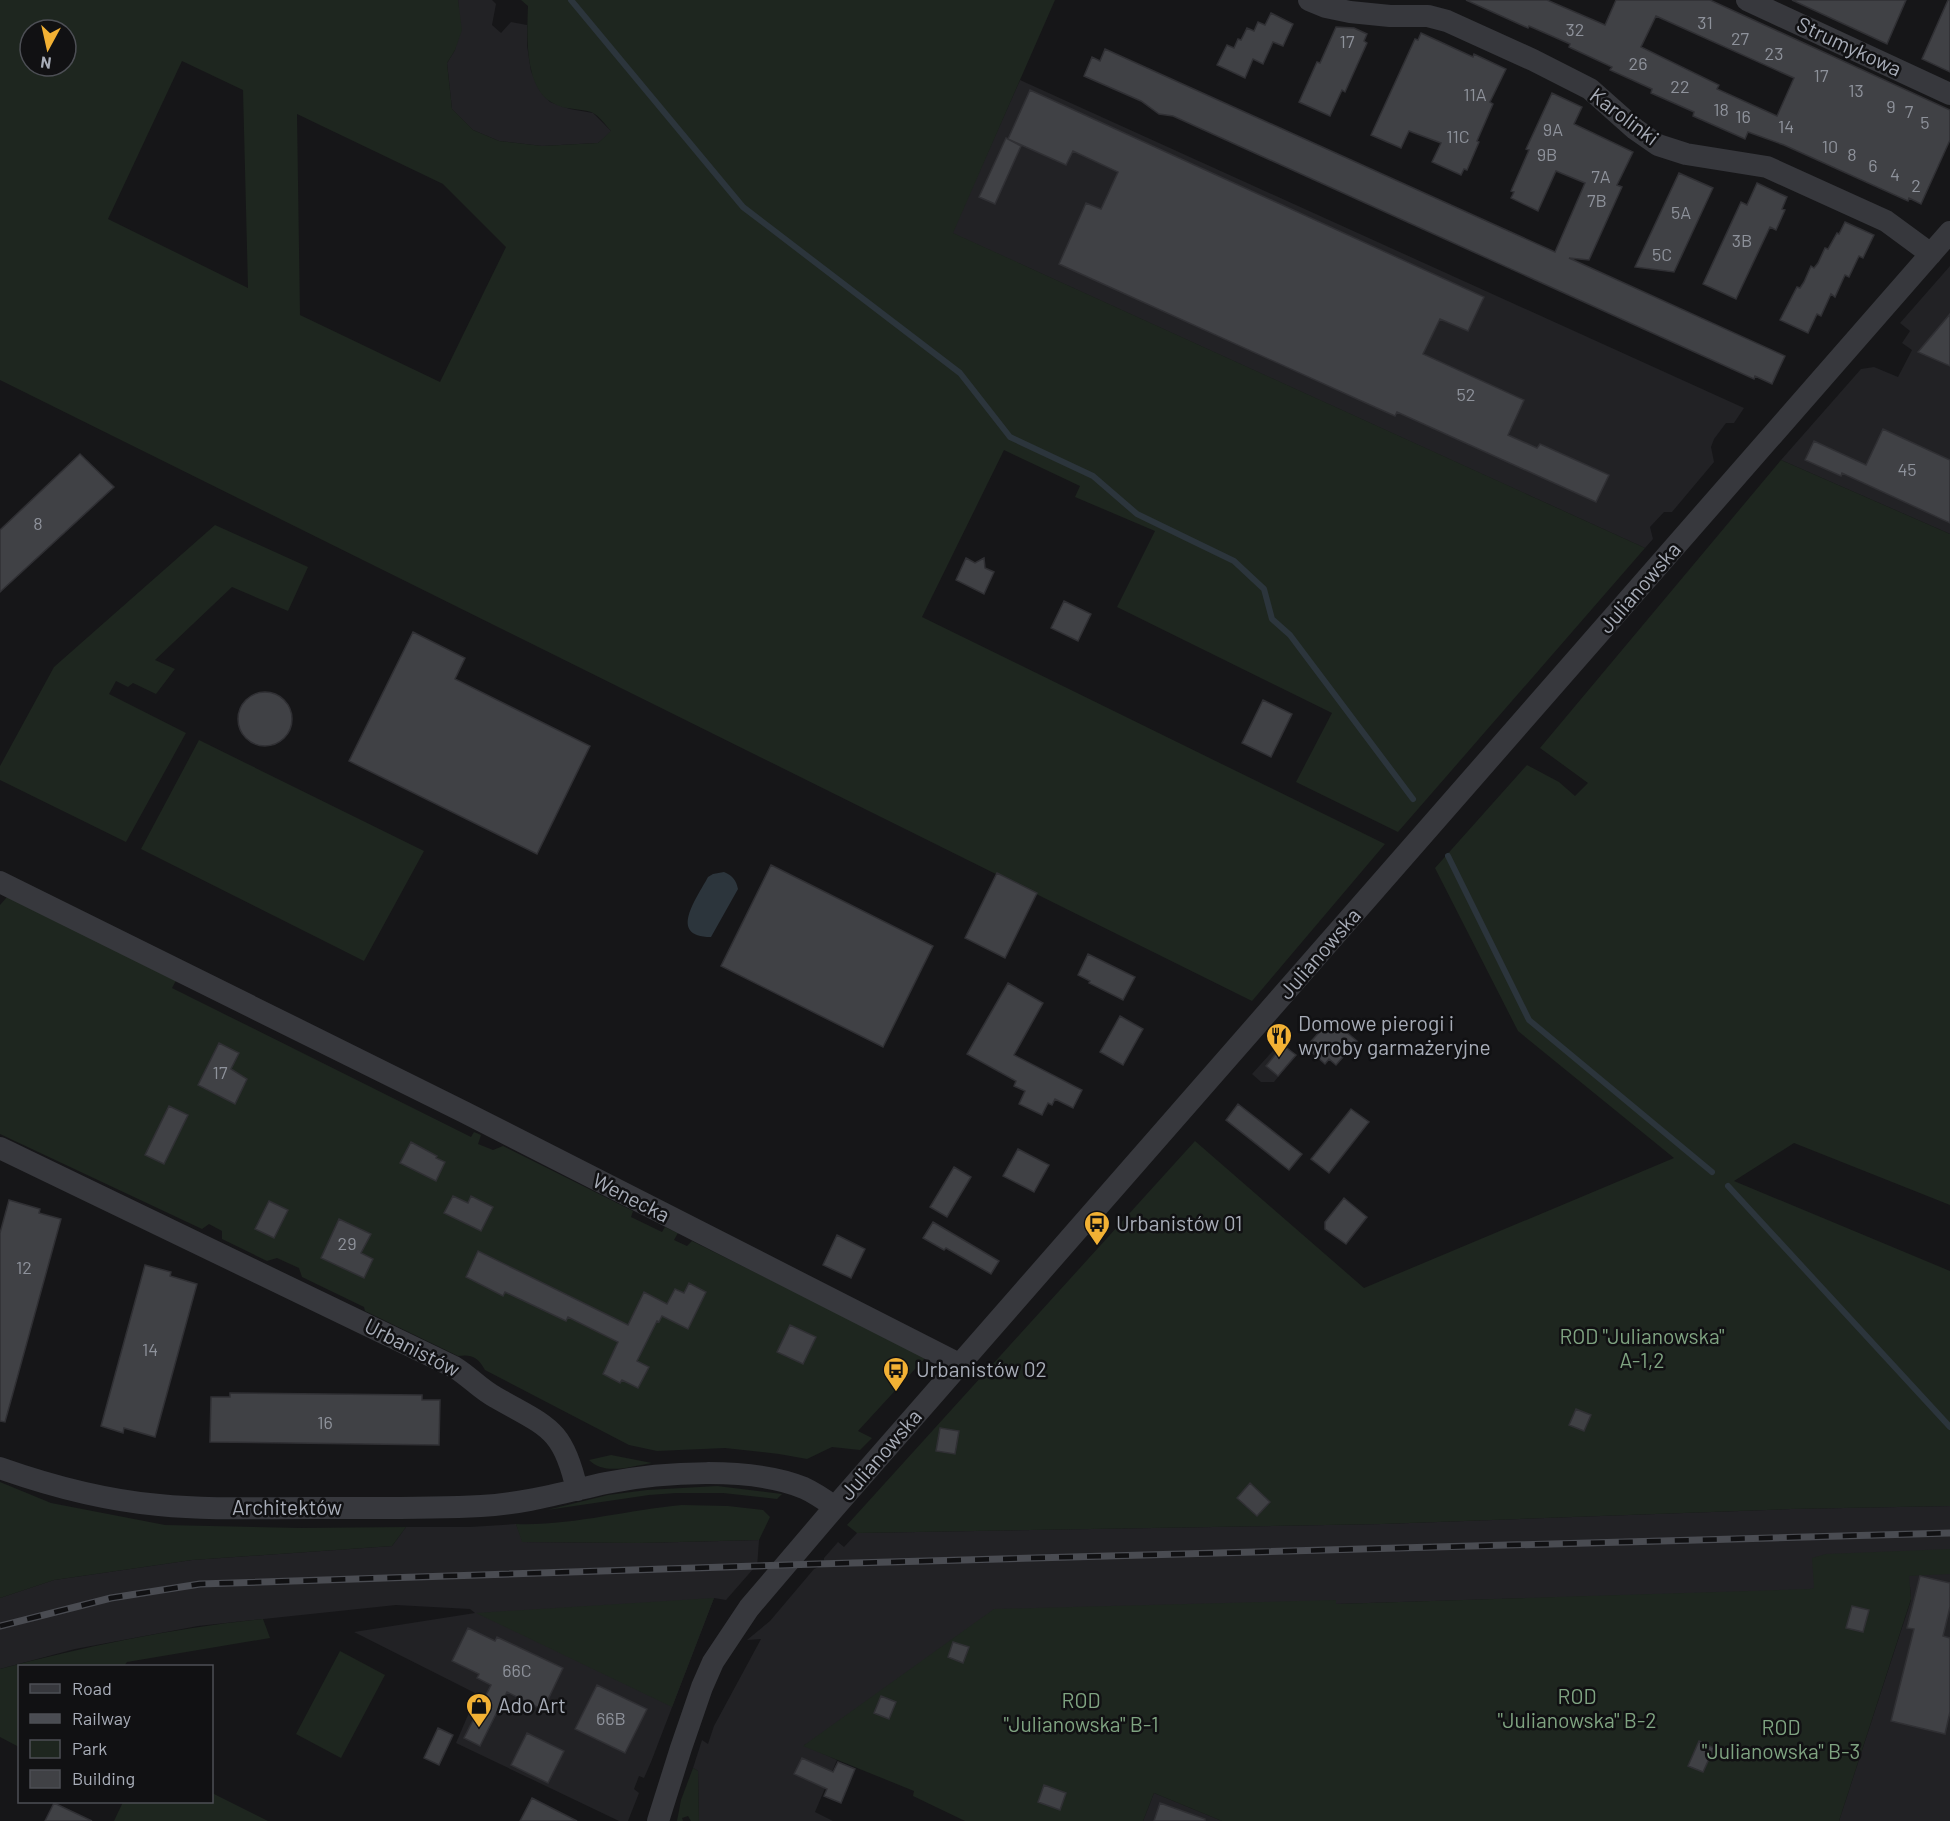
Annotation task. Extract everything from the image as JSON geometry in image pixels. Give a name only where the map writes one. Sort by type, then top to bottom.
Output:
[{"type":"street","name":"Karolinki","points":[[1309,0],[1326,7],[1350,12],[1390,16],[1428,16],[1447,21],[1590,89],[1635,129],[1658,145],[1686,154],[1767,167],[1886,221],[1931,254]]},
{"type":"street","name":"Strumykowa","points":[[1747,0],[1950,94]]},
{"type":"street","name":"Julianowska","points":[[658,1821],[702,1687],[713,1662],[749,1608],[1950,232]]},
{"type":"street","name":"Wenecka","points":[[0,882],[302,1031],[961,1365]]},
{"type":"street","name":"Urbanistów","points":[[0,1148],[454,1367],[494,1396],[528,1415],[558,1438],[566,1453],[577,1490]]},
{"type":"street","name":"Architektów","points":[[0,1468],[36,1481],[127,1501],[200,1507],[484,1506],[577,1490]]},
{"type":"street","points":[[577,1490],[665,1475],[739,1475],[788,1482],[816,1494],[835,1507]]},
{"type":"shaded area","points":[[458,0],[492,0],[496,4],[492,25],[501,33],[511,22],[527,25],[531,71],[540,91],[550,102],[570,109],[593,113],[612,132],[598,143],[542,146],[499,141],[473,130],[452,109],[447,63],[455,50],[459,14]]},
{"type":"shaded area","points":[[1020,80],[1744,408],[1734,423],[1726,423],[1714,439],[1711,447],[1714,462],[1672,512],[1664,512],[1650,527],[1653,539],[1645,548],[952,233]]},
{"type":"shaded area","points":[[1950,266],[1950,534],[1781,460],[1861,369],[1874,367],[1898,377],[1912,350],[1902,343],[1910,331],[1900,323]]},
{"type":"shaded area","points":[[724,872],[734,879],[738,889],[711,937],[698,935],[690,931],[688,924],[693,905],[708,877]]},
{"type":"shaded area","points":[[1280,1043],[1296,1055],[1274,1082],[1261,1082],[1252,1074]]},
{"type":"shaded area","points":[[1950,1506],[1950,1821],[1839,1821],[1911,1600],[1910,1587],[1336,1604],[1336,1600],[804,1745],[837,1760],[815,1812],[833,1821],[699,1821],[698,1771],[693,1768],[702,1740],[708,1744],[714,1726],[761,1639],[747,1640],[770,1621],[814,1569],[821,1566],[821,1562],[838,1542],[844,1547],[857,1533],[1382,1524],[1791,1509]]},
{"type":"shaded area","points":[[516,1524],[523,1542],[639,1543],[759,1540],[757,1568],[754,1568],[726,1600],[714,1598],[651,1762],[644,1778],[639,1776],[634,1789],[639,1793],[628,1821],[619,1821],[456,1743],[477,1694],[354,1632],[475,1613],[470,1609],[396,1605],[198,1626],[75,1649],[0,1669],[0,1598],[54,1580],[192,1560],[392,1546],[406,1527]]},
{"type":"shaded area","points":[[1154,1793],[1222,1821],[1143,1821]]},
{"type":"green space","points":[[0,0],[458,0],[462,30],[455,50],[447,63],[452,109],[473,130],[499,141],[542,146],[598,143],[611,131],[594,113],[560,106],[542,94],[536,84],[529,58],[528,6],[521,0],[1055,0],[953,233],[1645,548],[1398,832],[1296,782],[1332,713],[1117,607],[1155,531],[1075,497],[1080,486],[1004,450],[922,617],[1385,844],[1252,1001],[0,380]],"holes":[[[182,61],[243,90],[248,288],[108,219]],[[297,114],[443,184],[506,247],[440,382],[300,315]]]},
{"type":"green space","name":"ROD \"Julianowska\" A-1,2","points":[[1781,460],[1950,534],[1950,1205],[1794,1143],[1734,1181],[1950,1271],[1950,1506],[1791,1509],[1382,1524],[857,1533],[847,1525],[1195,1141],[1364,1288],[1674,1158],[1518,1031],[1435,868],[1527,765],[1559,782],[1575,796],[1588,783],[1540,748]]},
{"type":"green space","points":[[215,525],[308,567],[288,611],[232,587],[155,660],[175,669],[156,694],[133,683],[128,687],[116,681],[109,694],[186,733],[126,842],[0,780],[0,766],[54,667]]},
{"type":"green space","points":[[199,740],[424,851],[364,961],[141,849]]},
{"type":"green space","points":[[7,897],[179,975],[172,988],[471,1137],[474,1132],[481,1135],[478,1144],[493,1150],[503,1146],[633,1211],[631,1217],[662,1232],[665,1227],[678,1233],[674,1240],[687,1246],[692,1241],[926,1357],[858,1431],[872,1438],[860,1450],[832,1447],[807,1459],[725,1448],[657,1451],[629,1445],[485,1370],[474,1357],[458,1356],[365,1311],[364,1307],[302,1277],[299,1268],[277,1258],[267,1261],[222,1239],[222,1231],[209,1224],[202,1229],[0,1134],[0,905]]},
{"type":"green space","points":[[611,1455],[652,1463],[611,1469],[595,1465],[589,1460]]},
{"type":"green space","points":[[0,1482],[51,1503],[165,1525],[300,1528],[406,1527],[392,1546],[192,1560],[54,1580],[0,1598]]},
{"type":"green space","points":[[717,1486],[782,1494],[777,1499],[723,1493],[676,1493],[547,1510],[608,1495]]},
{"type":"green space","points":[[682,1505],[728,1506],[763,1510],[770,1517],[759,1540],[639,1543],[522,1542],[516,1524],[557,1523]]},
{"type":"green space","points":[[1950,1549],[1950,1574],[1909,1576],[1911,1599],[1839,1821],[1222,1821],[1154,1793],[1143,1821],[965,1821],[913,1796],[914,1791],[803,1746],[994,1609],[1336,1600],[1336,1604],[1810,1589],[1814,1588],[1812,1558],[1826,1554]]},
{"type":"green space","points":[[714,1598],[672,1707],[476,1613]]},
{"type":"green space","points":[[263,1619],[270,1638],[127,1662],[125,1665],[18,1665],[18,1746],[0,1737],[0,1669],[130,1639],[196,1627]]},
{"type":"green space","points":[[340,1651],[385,1675],[341,1758],[296,1734]]},
{"type":"green space","points":[[693,1768],[698,1771],[699,1821],[691,1821],[688,1816],[682,1818],[683,1821],[677,1821],[681,1800]]},
{"type":"green space","points":[[213,1794],[268,1821],[114,1821],[123,1803],[213,1803]]},
{"type":"building","points":[[1466,0],[1547,0],[1605,25],[1616,0],[1710,0],[1950,110],[1950,140],[1921,204],[1909,198],[1908,201],[1784,145],[1748,132],[1745,139],[1693,116],[1694,112],[1651,93],[1652,89],[1610,70],[1612,67],[1569,47],[1570,44],[1529,26],[1528,28]],"holes":[[[1656,16],[1794,78],[1777,116],[1717,89],[1719,85],[1641,47]]]},
{"type":"building","points":[[1792,0],[1906,0],[1887,44]]},
{"type":"building","points":[[1948,0],[1950,0],[1950,72],[1922,59]]},
{"type":"building","points":[[1271,13],[1293,24],[1283,46],[1273,42],[1263,64],[1253,59],[1245,78],[1217,65],[1227,45],[1234,48],[1247,28],[1254,31],[1258,22],[1265,25]]},
{"type":"building","points":[[1336,27],[1354,28],[1367,34],[1364,41],[1367,43],[1345,92],[1342,90],[1330,116],[1299,102]]},
{"type":"building","points":[[1421,33],[1473,57],[1474,54],[1506,69],[1490,102],[1493,104],[1477,141],[1479,142],[1467,170],[1464,169],[1461,175],[1432,162],[1441,143],[1409,131],[1401,148],[1371,135],[1415,39],[1418,40]]},
{"type":"building","points":[[1105,49],[1555,252],[1585,183],[1556,171],[1538,211],[1511,198],[1514,192],[1511,191],[1529,150],[1526,149],[1552,93],[1582,107],[1574,124],[1633,152],[1617,185],[1622,187],[1589,260],[1569,258],[1785,356],[1772,384],[1755,376],[1754,379],[1173,116],[1159,114],[1141,101],[1084,76],[1092,57],[1100,61]]},
{"type":"building","points":[[1030,90],[1484,297],[1468,331],[1440,319],[1423,354],[1524,400],[1508,435],[1537,448],[1540,444],[1609,475],[1596,502],[1397,412],[1395,416],[1059,264],[1086,203],[1101,209],[1118,172],[1073,151],[1066,165],[1008,139]]},
{"type":"building","points":[[1006,138],[1021,146],[995,204],[979,197]]},
{"type":"building","points":[[1679,173],[1713,188],[1674,272],[1635,267]]},
{"type":"building","points":[[1757,183],[1787,197],[1782,209],[1785,210],[1776,230],[1770,227],[1736,299],[1703,284],[1741,202],[1747,205]]},
{"type":"building","points":[[1845,222],[1874,235],[1863,258],[1859,256],[1849,277],[1845,275],[1835,297],[1831,294],[1821,316],[1817,314],[1808,333],[1780,320],[1797,287],[1800,288],[1811,266],[1814,268],[1818,263],[1825,248],[1828,249]]},
{"type":"building","points":[[1950,314],[1950,366],[1918,352]]},
{"type":"building","points":[[1883,429],[1950,460],[1950,523],[1842,473],[1841,476],[1805,460],[1814,441],[1866,465]]},
{"type":"building","points":[[80,454],[114,487],[0,592],[0,530]]},
{"type":"building","points":[[966,558],[975,563],[984,558],[985,568],[994,572],[984,594],[956,580]]},
{"type":"building","points":[[1064,601],[1091,614],[1078,641],[1051,628]]},
{"type":"building","points":[[413,632],[465,658],[455,679],[590,746],[537,854],[349,761]]},
{"type":"building","points":[[265,692],[275,694],[284,700],[290,709],[292,719],[290,729],[284,738],[275,744],[265,746],[255,744],[246,738],[240,729],[238,719],[240,709],[246,700],[255,694]]},
{"type":"building","points":[[1263,700],[1292,714],[1271,757],[1242,743]]},
{"type":"building","points":[[771,865],[933,946],[883,1047],[721,966]]},
{"type":"building","points":[[997,873],[1037,893],[1005,958],[965,938]]},
{"type":"building","points":[[1088,954],[1135,977],[1123,1000],[1078,975]]},
{"type":"building","points":[[1008,983],[1043,1003],[1014,1055],[1082,1090],[1073,1108],[1055,1099],[1052,1105],[1048,1103],[1042,1115],[1019,1104],[1025,1091],[1014,1086],[1016,1081],[967,1054]]},
{"type":"building","points":[[1120,1016],[1143,1029],[1123,1065],[1100,1052]]},
{"type":"building","points":[[1331,1019],[1357,1041],[1336,1065],[1329,1059],[1325,1064],[1306,1047]]},
{"type":"building","points":[[219,1043],[239,1053],[231,1069],[247,1079],[235,1104],[198,1085]]},
{"type":"building","points":[[1283,1045],[1296,1055],[1278,1076],[1266,1066]]},
{"type":"building","points":[[1238,1104],[1302,1154],[1289,1170],[1226,1120]]},
{"type":"building","points":[[169,1106],[188,1115],[164,1164],[145,1155]]},
{"type":"building","points":[[1351,1109],[1369,1122],[1329,1173],[1311,1159]]},
{"type":"building","points":[[411,1142],[445,1162],[436,1181],[400,1163]]},
{"type":"building","points":[[1018,1149],[1049,1165],[1034,1192],[1003,1176]]},
{"type":"building","points":[[954,1167],[971,1177],[947,1217],[930,1207]]},
{"type":"building","points":[[453,1196],[468,1203],[471,1196],[493,1207],[481,1231],[444,1213]]},
{"type":"building","points":[[1344,1198],[1367,1217],[1346,1244],[1325,1229],[1325,1222]]},
{"type":"building","points":[[9,1200],[40,1209],[39,1213],[61,1219],[5,1422],[0,1421],[0,1233]]},
{"type":"building","points":[[269,1201],[288,1210],[274,1238],[255,1229]]},
{"type":"building","points":[[339,1219],[371,1234],[361,1253],[373,1259],[364,1278],[321,1258]]},
{"type":"building","points":[[933,1222],[999,1261],[991,1274],[946,1248],[944,1250],[923,1238]]},
{"type":"building","points":[[837,1235],[865,1249],[851,1278],[823,1265]]},
{"type":"building","points":[[478,1251],[628,1325],[644,1292],[667,1304],[675,1289],[684,1293],[689,1283],[706,1292],[688,1329],[662,1316],[659,1322],[657,1321],[637,1361],[649,1367],[638,1388],[622,1380],[620,1383],[603,1374],[618,1342],[568,1317],[566,1321],[505,1292],[503,1296],[466,1277]]},
{"type":"building","points":[[145,1265],[171,1272],[170,1276],[197,1284],[155,1437],[124,1428],[123,1433],[101,1426]]},
{"type":"building","points":[[790,1325],[816,1337],[803,1364],[777,1352]]},
{"type":"building","points":[[230,1393],[422,1395],[422,1400],[440,1400],[439,1445],[210,1442],[211,1397],[230,1397]]},
{"type":"building","points":[[1576,1409],[1591,1415],[1584,1431],[1569,1425]]},
{"type":"building","points":[[940,1428],[959,1431],[955,1454],[936,1451]]},
{"type":"building","points":[[1250,1483],[1270,1502],[1257,1516],[1237,1498]]},
{"type":"building","points":[[1920,1576],[1950,1583],[1950,1607],[1943,1636],[1950,1638],[1950,1712],[1945,1734],[1891,1721],[1914,1629],[1907,1628]]},
{"type":"building","points":[[1852,1606],[1869,1610],[1863,1632],[1846,1628]]},
{"type":"building","points":[[468,1628],[495,1641],[497,1637],[563,1668],[543,1710],[507,1692],[480,1746],[464,1738],[491,1685],[477,1678],[479,1674],[452,1661]]},
{"type":"building","points":[[953,1642],[969,1647],[963,1663],[948,1657]]},
{"type":"building","points":[[597,1685],[647,1709],[625,1753],[575,1729]]},
{"type":"building","points":[[881,1696],[896,1702],[889,1719],[874,1713]]},
{"type":"building","points":[[438,1728],[453,1735],[439,1765],[424,1758]]},
{"type":"building","points":[[527,1733],[564,1751],[548,1783],[511,1765]]},
{"type":"building","points":[[1699,1741],[1714,1748],[1703,1772],[1688,1766]]},
{"type":"building","points":[[802,1758],[833,1772],[838,1762],[855,1769],[841,1803],[824,1796],[827,1789],[794,1774]]},
{"type":"building","points":[[1044,1785],[1066,1793],[1060,1810],[1038,1802]]},
{"type":"building","points":[[532,1798],[577,1821],[520,1821]]},
{"type":"building","points":[[54,1803],[92,1821],[45,1821]]},
{"type":"building","points":[[1160,1803],[1205,1819],[1205,1821],[1154,1821]]},
{"type":"waterway","points":[[571,0],[743,207],[960,373],[1010,437],[1093,476],[1137,514],[1234,561],[1264,589],[1272,619],[1290,635],[1413,799]]},
{"type":"waterway","points":[[1448,856],[1529,1020],[1712,1172]]},
{"type":"waterway","points":[[1728,1186],[1950,1427]]},
{"type":"railway","points":[[0,1626],[111,1598],[200,1584],[816,1564],[1950,1533]]},
{"type":"place","name":"Domowe pierogi i wyroby garmażeryjne","points":[[1279,1059]]},
{"type":"place","name":"Urbanistów 01","points":[[1097,1247]]},
{"type":"place","name":"Urbanistów 02","points":[[896,1393]]},
{"type":"place","name":"Ado Art","points":[[479,1729]]},
{"type":"park label","name":"ROD \"Julianowska\" B-2","points":[[1577,1709]]},
{"type":"park label","name":"ROD \"Julianowska\" B-1","points":[[1081,1713]]},
{"type":"park label","name":"ROD \"Julianowska\" B-3","points":[[1781,1740]]}]
